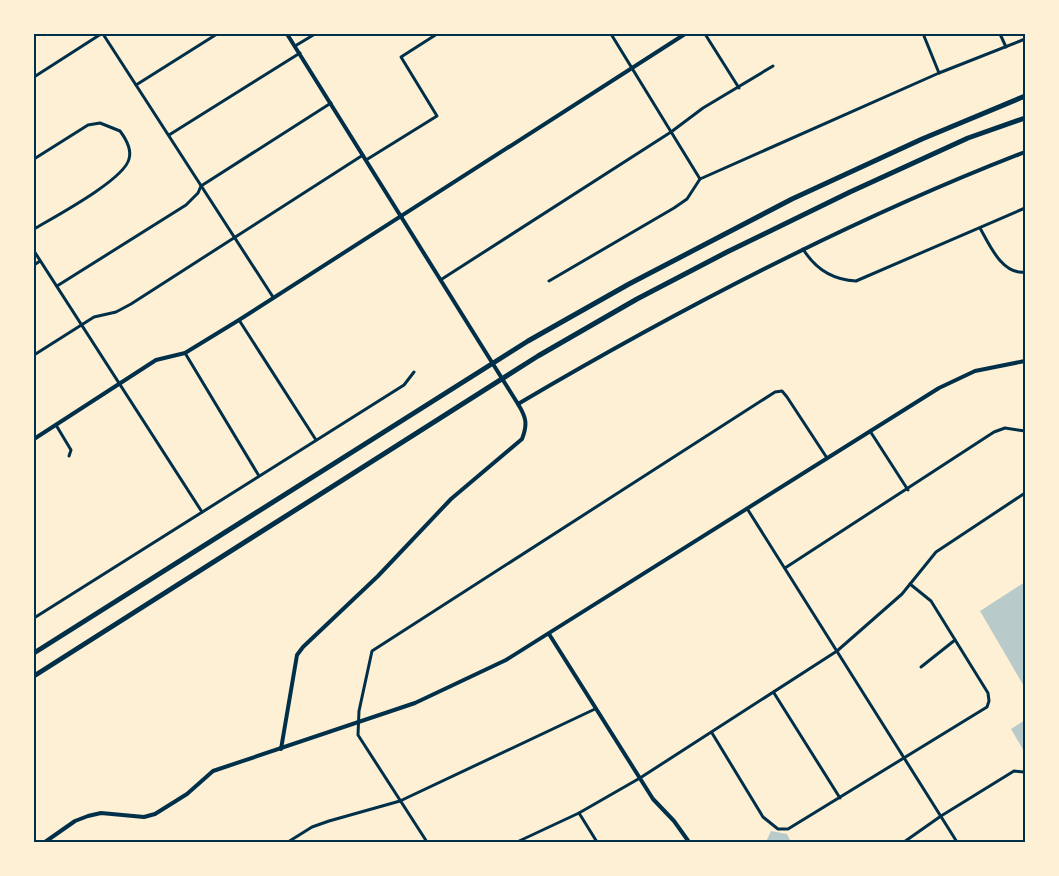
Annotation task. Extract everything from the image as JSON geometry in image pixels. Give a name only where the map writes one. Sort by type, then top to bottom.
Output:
[{"type":"highway","points":[[34,653],[528,341],[620,289],[792,199],[922,139],[1025,96]]},
{"type":"highway","points":[[34,676],[538,356],[637,299],[727,252],[850,192],[968,138],[1025,118]]},
{"type":"street","points":[[34,77],[102,34],[273,297]]},
{"type":"street","points":[[136,85],[217,34]]},
{"type":"street","points":[[281,749],[297,655],[378,576],[451,499],[522,439],[526,428],[526,418],[518,404],[287,34]]},
{"type":"street","points":[[295,46],[315,34]]},
{"type":"street","points":[[366,160],[437,116],[401,57],[437,34]]},
{"type":"street","points":[[611,34],[634,68],[700,180]]},
{"type":"street","points":[[34,439],[156,360],[184,353],[239,320],[685,34]]},
{"type":"street","points":[[705,34],[739,88]]},
{"type":"street","points":[[1000,34],[1006,46]]},
{"type":"street","points":[[924,36],[939,73]]},
{"type":"street","points":[[549,281],[674,208],[687,198],[700,180],[939,73],[1025,39]]},
{"type":"street","points":[[169,135],[300,53]]},
{"type":"street","points":[[442,280],[671,132],[703,108],[773,66]]},
{"type":"street","points":[[57,286],[186,204],[198,193],[201,186],[331,104]]},
{"type":"street","points":[[34,159],[88,125],[100,123],[120,131],[130,149],[130,158],[121,174],[34,229]]},
{"type":"street","points":[[518,404],[635,336],[803,248],[979,169],[1025,152]]},
{"type":"street","points":[[34,355],[94,317],[116,312],[131,304],[235,239],[363,155]]},
{"type":"street","points":[[803,248],[822,271],[840,280],[856,281],[1025,208]]},
{"type":"street","points":[[980,228],[997,259],[1019,272],[1025,272]]},
{"type":"street","points":[[34,251],[202,512]]},
{"type":"street","points":[[34,265],[40,260]]},
{"type":"street","points":[[239,320],[316,440]]},
{"type":"street","points":[[184,353],[259,476]]},
{"type":"street","points":[[45,842],[75,822],[88,816],[102,813],[144,818],[187,794],[213,771],[415,704],[464,682],[549,634],[957,378],[975,371],[1025,361]]},
{"type":"street","points":[[34,618],[404,385],[414,372]]},
{"type":"street","points":[[427,842],[358,735],[357,724],[369,658],[372,651],[775,392],[782,391],[827,459]]},
{"type":"street","points":[[56,425],[71,450],[69,456]]},
{"type":"street","points":[[785,568],[908,490],[994,432],[1016,428],[1025,430]]},
{"type":"street","points":[[870,432],[908,490]]},
{"type":"street","points":[[517,842],[579,813],[640,778],[837,651],[910,584],[936,552],[1025,493]]},
{"type":"street","points":[[748,510],[957,842]]},
{"type":"street","points":[[712,733],[763,816],[778,829],[795,826],[987,706],[990,701],[988,692],[931,601],[910,584]]},
{"type":"street","points":[[549,634],[653,799],[674,821],[689,842]]},
{"type":"street","points":[[921,667],[955,640]]},
{"type":"street","points":[[774,693],[840,798]]},
{"type":"street","points":[[288,842],[312,827],[400,801],[596,709]]},
{"type":"street","points":[[904,842],[941,816],[1014,771],[1025,774]]},
{"type":"street","points":[[579,813],[598,842]]},
{"type":"shaded area","points":[[1025,582],[1025,688],[980,611]]},
{"type":"shaded area","points":[[1025,720],[1025,753],[1011,729]]},
{"type":"shaded area","points":[[771,831],[787,834],[791,842],[766,842]]}]
